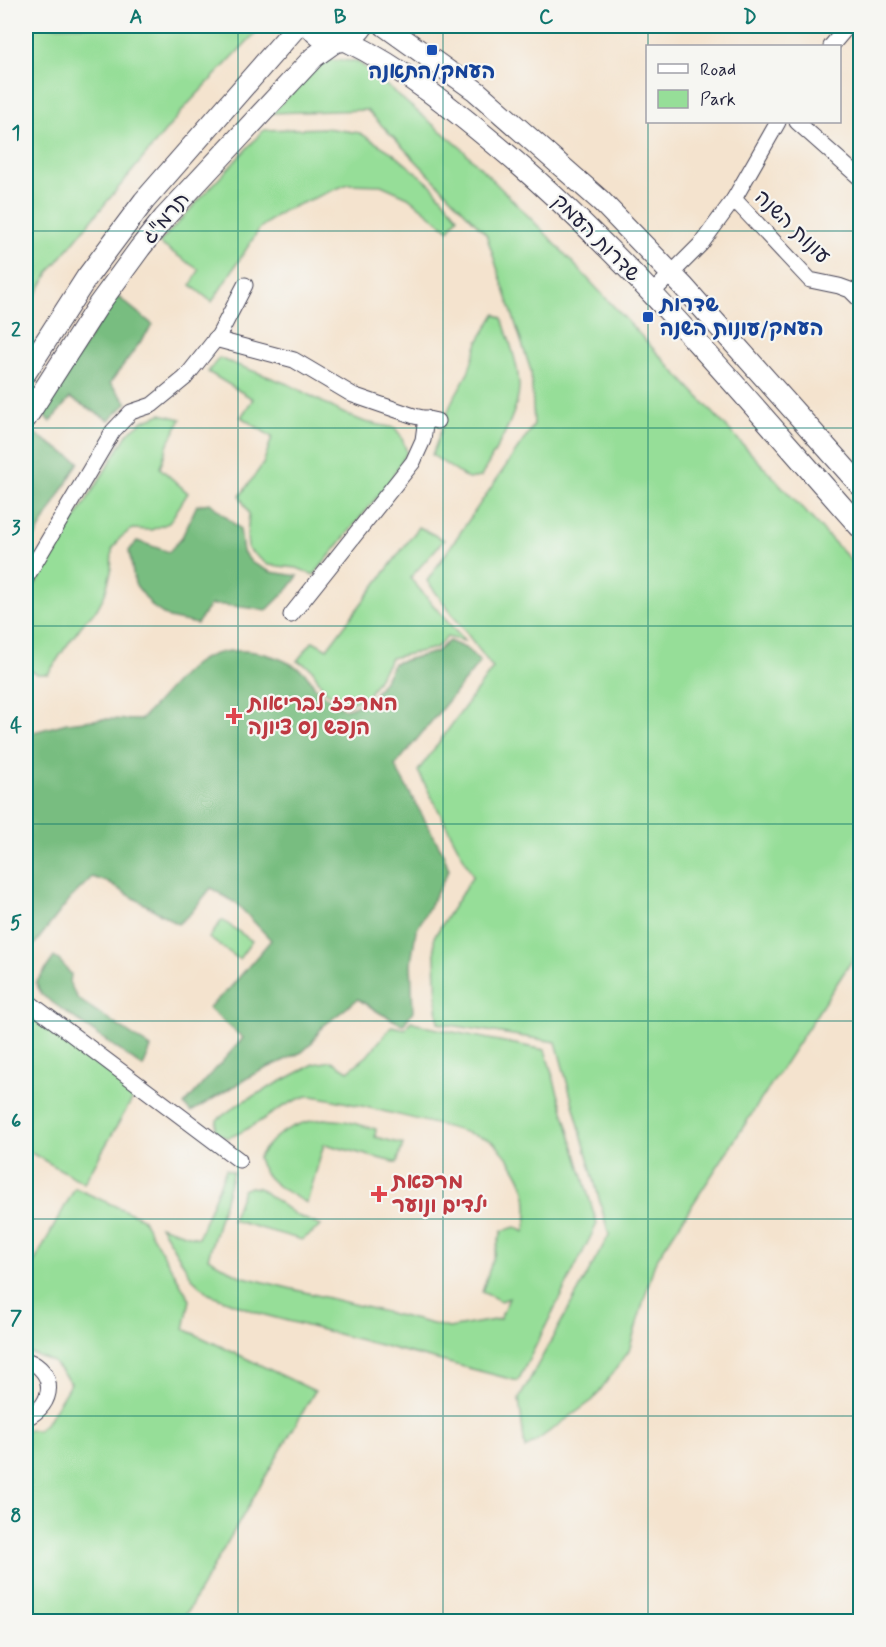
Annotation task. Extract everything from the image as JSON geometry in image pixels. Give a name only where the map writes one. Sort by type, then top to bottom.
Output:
[{"type":"street","name":"תרמ\"ג","points":[[26,372],[87,277],[144,201],[297,26]]},
{"type":"street","name":"שדרות העמק","points":[[310,26],[318,35],[340,41],[396,68],[458,112],[582,221],[652,293],[861,527]]},
{"type":"street","name":"תרמ\"ג","points":[[26,418],[99,304],[164,219],[314,57],[358,33],[363,26]]},
{"type":"street","name":"שדרות העמק","points":[[385,26],[476,91],[601,201],[672,274],[861,485]]},
{"type":"street","points":[[832,45],[849,26]]},
{"type":"street","name":"עונות השנה","points":[[652,293],[701,244],[734,199],[777,123]]},
{"type":"street","points":[[798,123],[861,178]]},
{"type":"street","name":"עונות השנה","points":[[734,199],[810,280],[822,284],[839,285],[850,290],[861,300]]},
{"type":"street","points":[[26,578],[113,431],[131,412],[152,405],[185,378],[230,317],[245,285]]},
{"type":"street","points":[[215,339],[294,360],[353,396],[432,420],[413,462],[291,615]]},
{"type":"street","points":[[26,1000],[239,1160]]},
{"type":"street","points":[[26,1360],[34,1362],[43,1371],[48,1381],[48,1393],[44,1405],[26,1418]]},
{"type":"green space","points":[[26,26],[262,26],[187,105],[95,216],[50,271],[26,311]]},
{"type":"green space","points":[[325,60],[357,61],[460,147],[546,234],[860,570],[860,948],[655,1262],[629,1351],[593,1400],[525,1449],[519,1399],[609,1235],[556,1042],[438,1023],[434,937],[473,876],[418,771],[493,668],[427,581],[534,425],[531,371],[486,234],[367,110],[271,113]]},
{"type":"green space","points":[[326,128],[360,133],[393,153],[432,186],[458,217],[449,230],[408,197],[381,185],[348,184],[283,211],[260,228],[212,302],[191,285],[199,270],[159,243],[264,130]]},
{"type":"green space","points":[[116,295],[153,325],[110,383],[127,403],[109,420],[70,398],[50,422],[42,413]]},
{"type":"green space","points":[[495,314],[502,318],[513,352],[519,386],[518,397],[505,433],[481,477],[468,479],[432,455],[452,401],[468,373],[478,342]]},
{"type":"green space","points":[[219,358],[290,385],[365,422],[395,428],[401,436],[407,452],[390,481],[314,575],[297,568],[268,565],[248,549],[249,514],[240,496],[263,464],[272,437],[241,417],[253,399],[208,372]]},
{"type":"green space","points":[[161,414],[181,419],[168,444],[160,468],[188,493],[169,523],[151,530],[132,529],[120,538],[112,550],[111,572],[105,594],[97,609],[85,621],[48,674],[37,674],[26,668],[26,599],[128,433],[143,421]]},
{"type":"green space","points":[[32,432],[79,462],[26,552],[26,443]]},
{"type":"green space","points":[[210,503],[240,529],[243,552],[252,563],[271,572],[298,576],[267,610],[210,605],[197,624],[169,618],[153,607],[135,584],[129,551],[137,541],[169,552],[182,537],[197,505]]},
{"type":"green space","points":[[419,527],[444,540],[410,578],[464,641],[447,637],[436,648],[391,658],[367,697],[346,705],[326,691],[309,667],[297,661],[313,641],[327,649]]},
{"type":"green space","points":[[449,641],[467,649],[480,662],[395,766],[443,853],[449,870],[416,931],[411,963],[413,1011],[403,1025],[358,999],[322,1027],[311,1044],[302,1052],[254,1074],[191,1112],[184,1105],[243,1038],[208,1008],[230,988],[271,940],[237,904],[211,888],[190,914],[178,924],[107,882],[92,877],[70,899],[26,955],[26,734],[67,723],[102,719],[140,720],[195,664],[208,657],[236,651],[265,654],[292,665],[304,672],[321,693],[344,709],[368,703],[394,663],[436,652]]},
{"type":"green space","points":[[222,920],[252,941],[239,959],[209,938]]},
{"type":"green space","points":[[54,957],[71,974],[70,984],[78,999],[151,1048],[143,1067],[42,995],[36,983]]},
{"type":"green space","points":[[26,1011],[136,1093],[84,1183],[26,1150]]},
{"type":"green space","points":[[411,1021],[428,1027],[545,1050],[597,1224],[518,1381],[261,1314],[209,1294],[192,1278],[160,1226],[198,1238],[226,1169],[233,1172],[208,1258],[240,1276],[449,1328],[500,1319],[509,1298],[501,1301],[482,1292],[502,1231],[515,1227],[525,1232],[527,1206],[520,1178],[508,1158],[493,1142],[402,1116],[308,1096],[287,1105],[238,1134],[227,1138],[215,1132],[217,1120],[240,1103],[314,1064],[332,1061],[348,1071],[367,1056],[392,1026],[405,1029]]},
{"type":"green space","points":[[324,1119],[345,1121],[376,1129],[375,1137],[403,1144],[397,1163],[324,1144],[307,1203],[271,1180],[265,1174],[258,1158],[271,1141],[286,1130]]},
{"type":"green space","points":[[250,1187],[259,1188],[296,1215],[321,1226],[302,1240],[232,1220],[243,1190]]},
{"type":"green space","points":[[75,1188],[142,1218],[190,1300],[184,1329],[315,1391],[182,1621],[26,1621],[26,1430],[38,1430],[47,1422],[71,1383],[53,1362],[26,1351],[26,1277]]},
{"type":"place","name":"העמק/התאנה","points":[[432,50]]},
{"type":"place","name":"שדרות העמק/עונות השנה","points":[[648,317]]},
{"type":"place","name":"המרכז לבריאות הנפש נס ציונה","points":[[234,716]]},
{"type":"place","name":"מרפאת ילדים ונוער","points":[[379,1194]]}]
